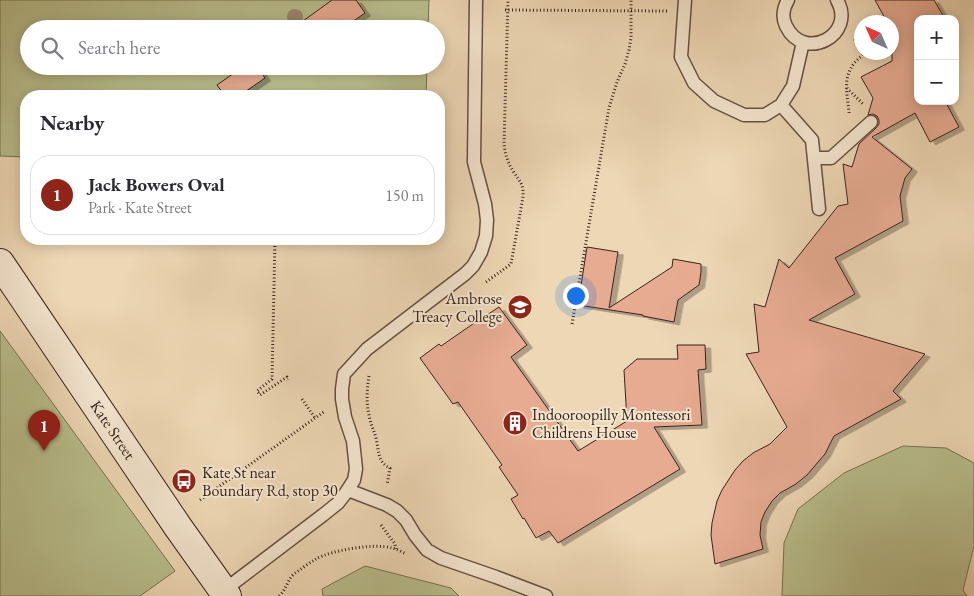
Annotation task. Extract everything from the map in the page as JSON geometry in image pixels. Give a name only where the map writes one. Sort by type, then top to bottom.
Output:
[{"type":"street","name":"Kate Street","points":[[0,263],[178,527],[225,593]]},
{"type":"lane","points":[[225,593],[338,503],[354,480],[356,469],[353,441],[345,417],[342,399],[344,374],[367,349],[465,274],[482,252],[488,220],[474,162],[476,0]]},
{"type":"lane","points":[[685,0],[681,57],[694,83],[714,102],[744,115],[765,115],[781,105],[793,86],[803,42]]},
{"type":"lane","points":[[788,0],[784,13],[784,22],[788,31],[794,38],[812,44],[821,43],[836,32],[842,14],[837,0]]},
{"type":"lane","points":[[781,105],[812,140],[819,209]]},
{"type":"lane","points":[[814,158],[831,158],[870,122]]},
{"type":"lane","points":[[348,490],[397,511],[406,520],[427,550],[441,558],[546,596]]},
{"type":"path","points":[[572,324],[609,108],[629,50],[631,38],[630,0]]},
{"type":"path","points":[[505,10],[667,11]]},
{"type":"path","points":[[849,113],[846,87],[848,75],[850,69],[858,60]]},
{"type":"path","points":[[275,245],[272,379],[257,390],[260,395],[287,377],[288,380]]},
{"type":"path","points":[[302,399],[315,418]]},
{"type":"path","points":[[200,500],[325,411]]},
{"type":"path","points":[[379,523],[395,544],[396,550]]},
{"type":"path","points":[[279,596],[284,592],[292,575],[317,558],[330,553],[376,546],[393,548],[410,558]]},
{"type":"green space","points":[[0,0],[429,0],[428,20],[20,20],[20,75],[427,75],[426,90],[20,90],[20,157],[0,156]]},
{"type":"green space","points":[[0,331],[175,571],[140,596],[0,596]]},
{"type":"green space","points":[[903,446],[946,448],[974,463],[974,546],[963,590],[967,596],[782,596],[784,543],[798,509],[844,473]]},
{"type":"green space","points":[[365,566],[451,588],[459,596],[323,596],[322,589]]},
{"type":"building","points":[[332,0],[356,0],[365,13],[355,20],[304,20]]},
{"type":"building","points":[[875,0],[934,0],[943,15],[914,15],[914,105],[947,105],[959,127],[930,142],[915,113],[872,137],[912,169],[905,178],[900,196],[903,221],[835,258],[855,294],[809,320],[925,354],[893,391],[901,399],[834,436],[825,454],[807,475],[780,493],[772,501],[761,522],[760,535],[763,549],[715,564],[711,535],[712,523],[717,501],[722,490],[743,461],[770,444],[787,427],[746,354],[759,352],[754,304],[765,307],[779,259],[789,268],[838,206],[848,204],[843,164],[852,167],[859,144],[879,124],[877,116],[873,114],[868,115],[873,98],[861,77],[892,60],[899,60],[899,15],[883,15]]},
{"type":"building","points":[[231,75],[263,75],[265,78],[248,90],[221,90],[217,85]]},
{"type":"building","points":[[587,247],[618,252],[609,308],[672,267],[673,259],[701,264],[699,285],[678,300],[674,322],[578,305]]},
{"type":"building","name":"Indooroopilly Montessori Childrens House","points":[[499,307],[527,345],[511,357],[578,451],[627,421],[624,370],[637,359],[678,359],[677,345],[705,345],[706,369],[698,370],[702,425],[654,427],[680,469],[558,543],[549,531],[536,538],[511,499],[518,495],[499,467],[502,465],[458,402],[453,404],[420,358]]},
{"type":"place","name":"Ambrose Treacy College","points":[[520,307]]},
{"type":"place","name":"Indooroopilly Montessori Childrens House","points":[[515,423]]},
{"type":"place","name":"Jack Bowers Oval","points":[[44,451]]},
{"type":"place","name":"Kate St near Boundary Rd, stop 30","points":[[184,481]]}]
